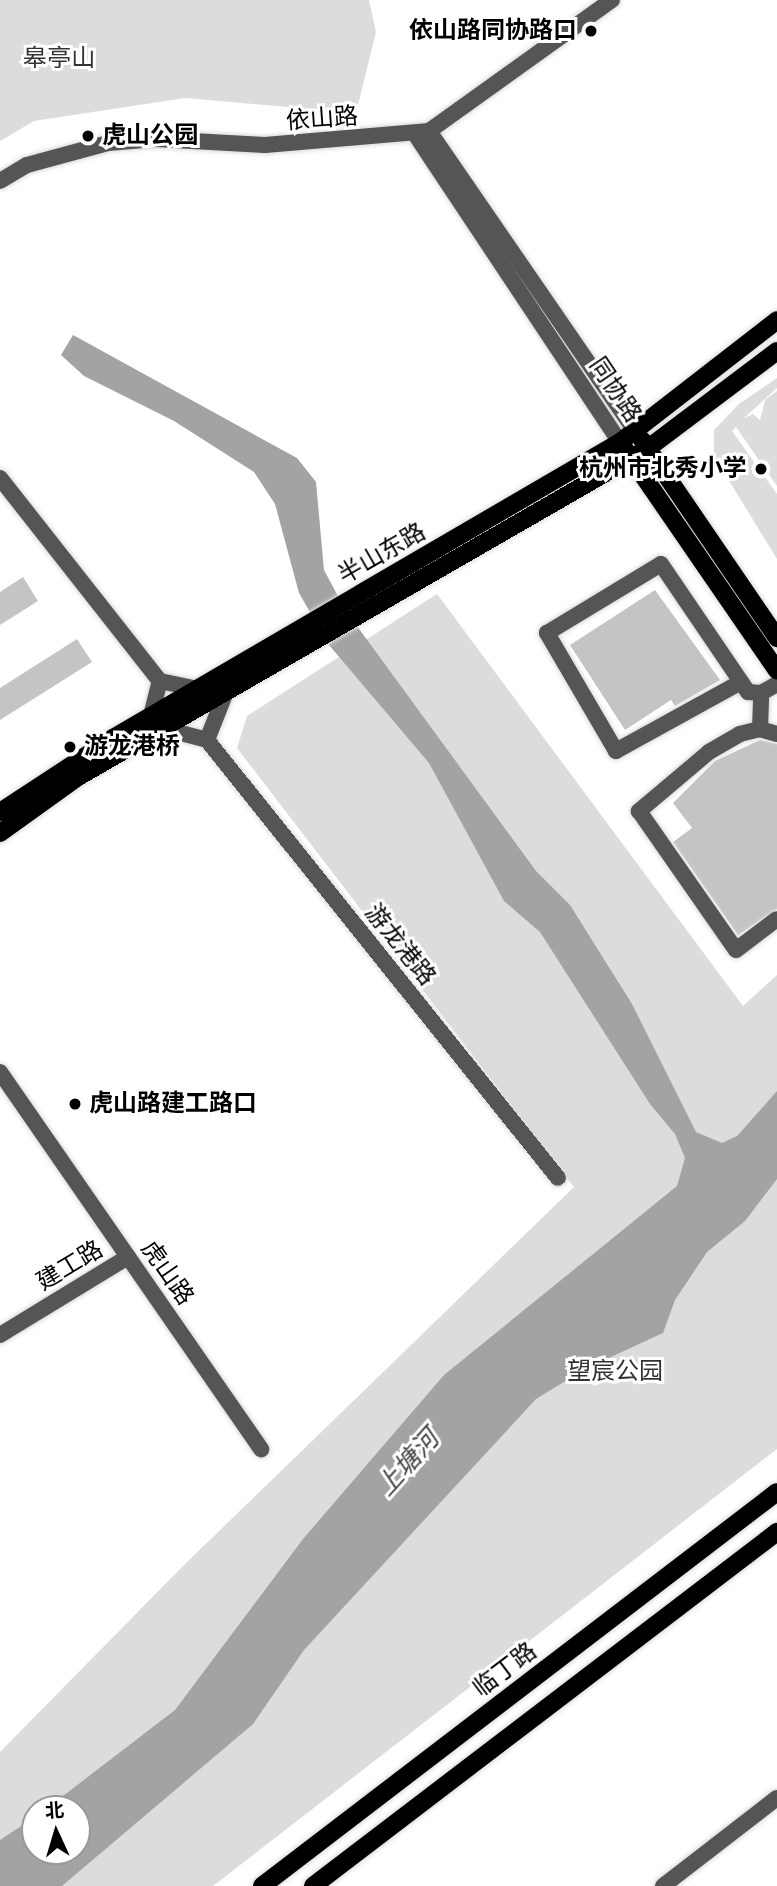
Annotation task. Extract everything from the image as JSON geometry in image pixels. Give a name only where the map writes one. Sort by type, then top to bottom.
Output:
[{"type":"main road","name":"半山东路","points":[[385,591],[620,442],[777,320]]},
{"type":"main road","name":"半山东路","points":[[0,833],[157,722],[198,689],[314,631],[640,453],[777,351]]},
{"type":"main road","name":"同协路","points":[[634,429],[640,453],[777,671]]},
{"type":"main road","name":"同协路","points":[[620,442],[640,453],[777,638]]},
{"type":"main road","name":"半山东路","points":[[0,812],[157,722],[226,692],[314,631]]},
{"type":"main road","name":"临丁路","points":[[262,1886],[777,1492]]},
{"type":"main road","points":[[313,1886],[777,1532]]},
{"type":"street","points":[[422,132],[612,0]]},
{"type":"street","name":"依山路","points":[[0,181],[27,165],[108,143],[156,139],[265,145],[422,132]]},
{"type":"street","name":"同协路","points":[[422,132],[634,429]]},
{"type":"street","name":"同协路","points":[[422,132],[620,442]]},
{"type":"street","points":[[0,478],[160,681],[198,689]]},
{"type":"street","points":[[741,682],[615,751],[547,633],[662,564],[748,692],[761,693],[777,684]]},
{"type":"street","points":[[160,681],[157,722],[207,740],[226,692]]},
{"type":"street","points":[[760,729],[761,693]]},
{"type":"street","points":[[777,734],[760,729],[709,752],[639,811],[736,950],[777,919]]},
{"type":"street","name":"游龙港路","points":[[207,740],[558,1178]]},
{"type":"street","name":"虎山路","points":[[0,1072],[261,1449]]},
{"type":"street","name":"建工路","points":[[0,1335],[128,1257]]},
{"type":"street","points":[[663,1886],[777,1798]]},
{"type":"green space","name":"皋亭山","points":[[0,0],[369,0],[376,32],[356,113],[185,98],[34,121],[0,141]]},
{"type":"green space","name":"杭州市北秀小学","points":[[777,378],[777,388],[743,419],[753,414],[760,420],[765,400],[777,391],[777,486],[736,427],[732,431],[777,494],[777,559],[714,456],[714,430],[739,404]]},
{"type":"green space","name":"望宸公园","points":[[437,594],[743,1006],[777,975],[777,1449],[213,1886],[0,1886],[0,1752],[183,1566],[574,1187],[237,748],[247,716]]},
{"type":"water","name":"上塘河","points":[[73,335],[297,458],[316,482],[324,570],[346,611],[536,871],[570,905],[632,1004],[696,1132],[722,1143],[737,1136],[777,1091],[777,1179],[745,1221],[707,1252],[675,1300],[663,1333],[587,1368],[536,1399],[304,1650],[253,1724],[91,1861],[91,1795],[64,1795],[175,1710],[303,1539],[444,1375],[677,1186],[685,1158],[675,1134],[650,1104],[540,932],[504,901],[429,763],[329,645],[299,593],[275,504],[254,472],[174,421],[84,376],[61,355]]},
{"type":"water","points":[[21,1826],[21,1865],[87,1865],[62,1886],[0,1886],[0,1840]]},
{"type":"building","points":[[23,577],[38,601],[0,625],[0,592]]},
{"type":"building","points":[[655,590],[720,680],[675,706],[671,700],[625,730],[570,645]]},
{"type":"building","points":[[77,639],[92,662],[0,720],[0,688]]},
{"type":"building","points":[[760,740],[777,744],[777,909],[738,935],[673,842],[692,828],[673,803],[715,761]]},
{"type":"place","name":"依山路同协路口","points":[[591,31]]},
{"type":"place","name":"虎山公园","points":[[88,136]]},
{"type":"place","name":"杭州市北秀小学","points":[[761,469]]},
{"type":"place","name":"游龙港桥","points":[[70,747]]},
{"type":"place","name":"虎山路建工路口","points":[[75,1104]]}]
